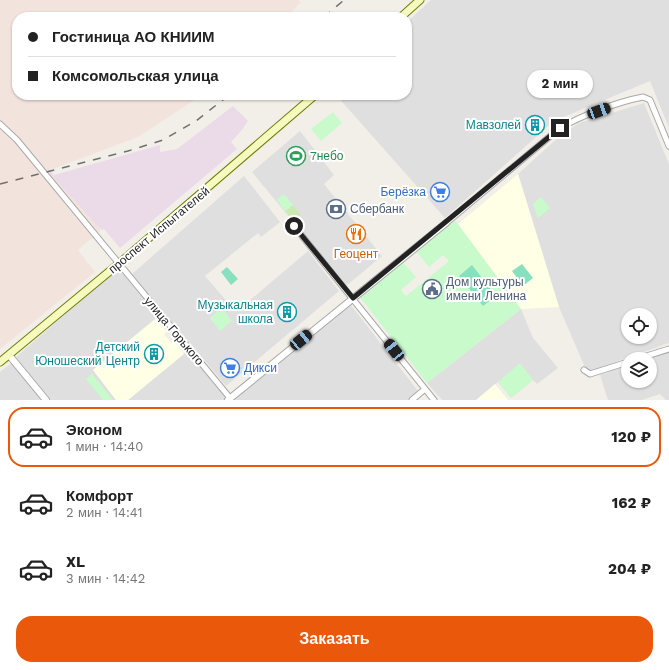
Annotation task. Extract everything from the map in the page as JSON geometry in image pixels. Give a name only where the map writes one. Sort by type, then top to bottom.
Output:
[{"type":"main road","points":[[407,12],[420,0]]},
{"type":"main road","name":"проспект Испытателей","points":[[0,362],[118,264],[309,100]]},
{"type":"street","points":[[229,399],[446,223],[560,128],[570,122],[643,97],[650,100],[669,146]]},
{"type":"street","name":"улица Горького","points":[[0,124],[17,140],[229,399]]},
{"type":"street","points":[[290,221],[434,400]]},
{"type":"street","points":[[657,352],[669,348]]},
{"type":"street","points":[[9,355],[46,400]]},
{"type":"street","points":[[584,370],[590,374],[621,364]]},
{"type":"street","points":[[412,400],[425,389]]},
{"type":"shaded area","points":[[0,0],[293,0],[98,12],[12,12],[12,100],[19,100],[46,165],[54,175],[160,145],[160,152],[177,149],[233,106],[248,121],[231,142],[237,149],[120,248],[104,229],[102,230],[100,228],[95,232],[97,235],[92,239],[89,235],[0,348]]},
{"type":"shaded area","points":[[0,0],[298,0],[301,2],[292,12],[12,12],[12,100],[194,100],[138,137],[48,171],[101,230],[78,250],[95,272],[0,349]]},
{"type":"shaded area","points":[[431,0],[669,0],[669,128],[650,81],[554,121],[445,218],[340,100],[412,100],[412,17]]},
{"type":"shaded area","points":[[644,103],[669,164],[669,343],[644,352],[621,352],[621,360],[587,372],[559,307],[518,174],[561,135],[579,123]]},
{"type":"shaded area","points":[[300,131],[334,175],[324,184],[382,256],[346,286],[252,172]]},
{"type":"shaded area","points":[[518,174],[559,307],[521,309],[458,224]]},
{"type":"shaded area","points":[[244,176],[280,222],[261,237],[258,233],[205,276],[236,312],[308,251],[339,291],[226,386],[132,274]]},
{"type":"shaded area","points":[[118,268],[158,316],[93,370],[116,400],[51,400],[16,357]]},
{"type":"shaded area","points":[[350,304],[418,391],[407,400],[232,400]]},
{"type":"shaded area","points":[[521,309],[533,338],[558,368],[537,384],[533,380],[511,398],[498,382],[476,400],[442,400],[427,383]]},
{"type":"shaded area","points":[[156,319],[167,332],[164,334],[171,343],[174,341],[184,354],[128,400],[116,400],[93,370]]},
{"type":"shaded area","points":[[669,350],[669,400],[666,400],[660,394],[642,400],[608,400],[600,375],[621,368],[621,388],[657,388],[657,354]]},
{"type":"shaded area","points":[[187,351],[226,398],[223,400],[128,400]]},
{"type":"shaded area","points":[[13,362],[43,400],[0,400],[0,372]]},
{"type":"shaded area","points":[[495,384],[508,400],[476,400]]},
{"type":"green space","points":[[333,112],[342,123],[321,141],[311,129]]},
{"type":"green space","points":[[282,195],[285,195],[293,205],[285,211],[277,200]]},
{"type":"green space","points":[[541,197],[550,208],[538,218],[533,204]]},
{"type":"green space","points":[[293,205],[300,214],[300,218],[296,221],[293,220],[285,211]]},
{"type":"green space","points":[[454,219],[521,309],[427,383],[359,296],[402,261],[416,277],[401,290],[406,296],[449,261],[443,255],[429,267],[415,250]]},
{"type":"green space","points":[[522,264],[533,278],[523,286],[512,271]]},
{"type":"green space","points":[[472,265],[496,296],[483,306],[459,276]]},
{"type":"green space","points":[[227,267],[238,279],[231,285],[221,272]]},
{"type":"green space","points":[[222,308],[232,321],[220,331],[210,318]]},
{"type":"green space","points":[[520,363],[533,380],[511,398],[498,382]]},
{"type":"green space","points":[[92,374],[113,400],[103,400],[86,379]]},
{"type":"railway","points":[[330,12],[344,0]]},
{"type":"railway","points":[[0,184],[128,151],[163,140],[196,121],[223,100]]},
{"type":"place","name":"Мавзолей","points":[[535,125]]},
{"type":"place","name":"7небо","points":[[296,156]]},
{"type":"place","name":"Берёзка","points":[[440,192]]},
{"type":"place","name":"Сбербанк","points":[[336,209]]},
{"type":"place","name":"Геоцент","points":[[356,234]]},
{"type":"place","name":"Дом культуры имени Ленина","points":[[432,289]]},
{"type":"place","name":"Музыкальная школа","points":[[287,312]]},
{"type":"place","name":"Детский Юношеский Центр","points":[[154,354]]},
{"type":"place","name":"Дикси","points":[[230,368]]},
{"type":"route","points":[[294,226],[353,298],[560,128]]}]
